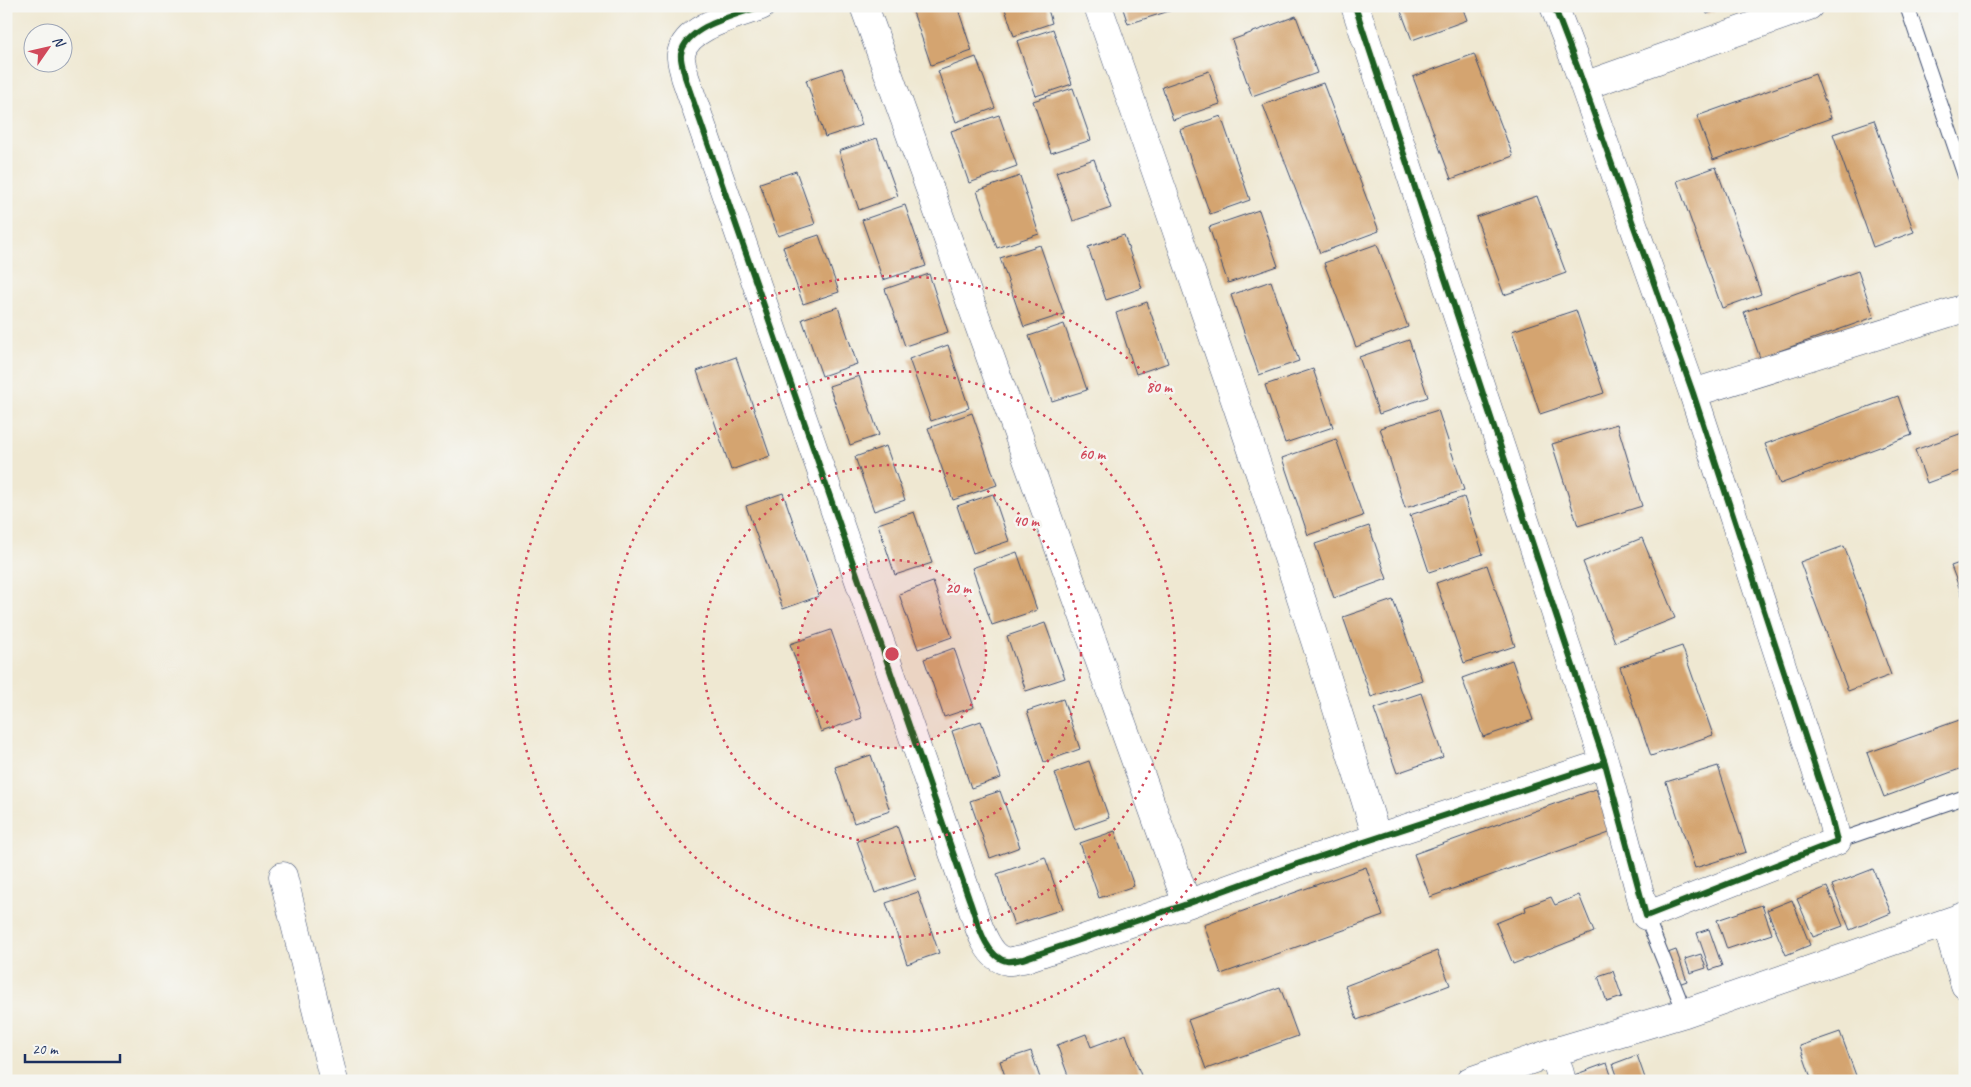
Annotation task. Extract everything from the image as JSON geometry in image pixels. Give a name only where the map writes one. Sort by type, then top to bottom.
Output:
[{"type":"street","points":[[761,6],[698,31],[686,41],[681,56],[685,77],[986,943],[994,954],[1007,961],[1023,959],[1187,904],[1298,864],[1606,763]]},
{"type":"street","points":[[864,6],[1187,904]]},
{"type":"street","points":[[1098,6],[1214,336],[1331,685],[1377,838]]},
{"type":"street","points":[[1355,6],[1606,763],[1646,916],[1837,841],[1830,813],[1693,393],[1554,6]]},
{"type":"street","points":[[1584,86],[1809,6]]},
{"type":"street","points":[[1693,393],[1965,308]]},
{"type":"street","points":[[283,876],[334,1081]]},
{"type":"street","points":[[1470,1081],[1554,1052],[1684,1013],[1956,920],[1965,985]]},
{"type":"street","points":[[1554,1052],[1562,1081]]},
{"type":"lane","points":[[1907,6],[1965,176]]},
{"type":"lane","points":[[1837,841],[1965,797]]},
{"type":"lane","points":[[1646,916],[1684,1013]]},
{"type":"building","points":[[911,6],[957,6],[972,51],[931,65]]},
{"type":"building","points":[[1004,6],[1047,6],[1052,23],[1014,36]]},
{"type":"building","points":[[1122,6],[1182,6],[1182,7],[1128,24]]},
{"type":"building","points":[[1399,6],[1462,6],[1467,20],[1412,40]]},
{"type":"building","points":[[1704,6],[1726,6],[1707,14]]},
{"type":"building","points":[[1296,16],[1317,73],[1252,96],[1232,40]]},
{"type":"building","points":[[1053,29],[1072,84],[1036,96],[1017,41]]},
{"type":"building","points":[[1474,54],[1513,156],[1451,179],[1413,77]]},
{"type":"building","points":[[976,57],[995,108],[956,122],[938,71]]},
{"type":"building","points":[[842,68],[862,125],[825,137],[806,80]]},
{"type":"building","points":[[1209,71],[1220,104],[1173,120],[1162,87]]},
{"type":"building","points":[[1815,74],[1831,118],[1713,160],[1697,116]]},
{"type":"building","points":[[1323,83],[1379,231],[1320,253],[1263,105]]},
{"type":"building","points":[[1073,88],[1091,140],[1051,153],[1033,101]]},
{"type":"building","points":[[999,115],[1017,166],[969,183],[951,131]]},
{"type":"building","points":[[1221,116],[1250,200],[1210,214],[1180,130]]},
{"type":"building","points":[[1874,120],[1914,232],[1873,247],[1833,134]]},
{"type":"building","points":[[877,138],[898,196],[859,210],[839,151]]},
{"type":"building","points":[[1094,159],[1111,208],[1073,221],[1056,172]]},
{"type":"building","points":[[1716,167],[1761,294],[1722,308],[1677,181]]},
{"type":"building","points":[[796,171],[815,224],[778,236],[760,183]]},
{"type":"building","points":[[1020,176],[1039,234],[997,248],[977,191]]},
{"type":"building","points":[[1537,196],[1566,273],[1504,295],[1476,217]]},
{"type":"building","points":[[905,205],[926,266],[883,280],[862,220]]},
{"type":"building","points":[[1259,210],[1278,266],[1228,283],[1209,227]]},
{"type":"building","points":[[819,235],[839,292],[803,304],[783,247]]},
{"type":"building","points":[[1124,235],[1142,288],[1106,300],[1088,247]]},
{"type":"building","points":[[1377,244],[1408,327],[1356,347],[1324,263]]},
{"type":"building","points":[[1040,245],[1064,314],[1024,327],[1000,258]]},
{"type":"building","points":[[1858,271],[1874,317],[1760,358],[1744,312]]},
{"type":"building","points":[[929,274],[948,332],[905,346],[885,289]]},
{"type":"building","points":[[1271,281],[1299,361],[1259,375],[1231,295]]},
{"type":"building","points":[[1147,302],[1168,363],[1136,374],[1116,313]]},
{"type":"building","points":[[838,307],[857,364],[822,376],[802,319]]},
{"type":"building","points":[[1576,310],[1604,393],[1540,414],[1512,331]]},
{"type":"building","points":[[1064,324],[1087,390],[1052,401],[1029,336]]},
{"type":"building","points":[[1409,340],[1428,397],[1379,414],[1359,357]]},
{"type":"building","points":[[948,345],[969,408],[931,421],[909,359]]},
{"type":"building","points":[[736,357],[770,456],[731,470],[697,371]]},
{"type":"building","points":[[1313,369],[1333,427],[1285,443],[1265,385]]},
{"type":"building","points":[[859,376],[879,435],[850,445],[829,386]]},
{"type":"building","points":[[1898,396],[1912,435],[1780,484],[1765,444]]},
{"type":"building","points":[[1438,410],[1464,490],[1405,508],[1380,428]]},
{"type":"building","points":[[972,413],[997,485],[953,500],[928,428]]},
{"type":"building","points":[[1617,424],[1642,506],[1578,526],[1552,444]]},
{"type":"building","points":[[1965,432],[1965,469],[1927,483],[1915,450]]},
{"type":"building","points":[[1336,439],[1363,516],[1308,535],[1282,458]]},
{"type":"building","points":[[886,446],[905,500],[874,511],[855,457]]},
{"type":"building","points":[[783,493],[819,596],[783,609],[746,506]]},
{"type":"building","points":[[993,494],[1009,541],[973,553],[957,506]]},
{"type":"building","points":[[1464,497],[1483,554],[1429,572],[1410,515]]},
{"type":"building","points":[[914,512],[932,563],[895,575],[878,524]]},
{"type":"building","points":[[1369,526],[1387,579],[1334,598],[1315,544]]},
{"type":"building","points":[[1642,538],[1675,618],[1615,642],[1583,562]]},
{"type":"building","points":[[1844,546],[1891,675],[1848,691],[1800,562]]},
{"type":"building","points":[[1017,552],[1037,610],[992,625],[972,568]]},
{"type":"building","points":[[1965,561],[1965,603],[1951,566]]},
{"type":"building","points":[[1487,565],[1515,646],[1464,663],[1436,583]]},
{"type":"building","points":[[933,582],[952,637],[918,649],[899,594]]},
{"type":"building","points":[[1393,600],[1422,680],[1371,697],[1343,617]]},
{"type":"building","points":[[1045,623],[1065,678],[1026,691],[1007,636]]},
{"type":"building","points":[[831,630],[862,718],[821,732],[790,644]]},
{"type":"building","points":[[1682,646],[1713,735],[1651,756],[1620,667]]},
{"type":"building","points":[[954,648],[974,707],[944,717],[924,659]]},
{"type":"building","points":[[1512,660],[1533,720],[1483,737],[1462,678]]},
{"type":"building","points":[[1421,693],[1443,757],[1397,773],[1374,709]]},
{"type":"building","points":[[1063,699],[1080,749],[1044,762],[1027,711]]},
{"type":"building","points":[[1965,718],[1965,767],[1884,797],[1867,753]]},
{"type":"building","points":[[981,721],[1001,778],[971,788],[952,731]]},
{"type":"building","points":[[871,755],[890,811],[854,823],[835,767]]},
{"type":"building","points":[[1089,761],[1109,818],[1075,830],[1055,773]]},
{"type":"building","points":[[1718,766],[1746,852],[1695,868],[1666,782]]},
{"type":"building","points":[[1596,789],[1612,832],[1430,897],[1414,854]]},
{"type":"building","points":[[1000,791],[1020,847],[990,858],[970,801]]},
{"type":"building","points":[[897,826],[916,879],[875,893],[857,841]]},
{"type":"building","points":[[1115,831],[1134,886],[1099,898],[1080,843]]},
{"type":"building","points":[[1045,857],[1063,909],[1014,925],[997,874]]},
{"type":"building","points":[[1366,867],[1383,916],[1221,974],[1204,925]]},
{"type":"building","points":[[1873,869],[1891,913],[1850,930],[1832,885]]},
{"type":"building","points":[[1827,887],[1843,926],[1813,937],[1797,899]]},
{"type":"building","points":[[918,892],[939,953],[907,964],[886,903]]},
{"type":"building","points":[[1579,895],[1594,932],[1513,964],[1496,923],[1526,911],[1525,907],[1551,897],[1555,905]]},
{"type":"building","points":[[1792,900],[1810,945],[1786,955],[1767,910]]},
{"type":"building","points":[[1762,905],[1772,934],[1727,949],[1717,920]]},
{"type":"building","points":[[1709,929],[1722,966],[1710,970],[1697,933]]},
{"type":"building","points":[[1676,950],[1687,981],[1676,985],[1665,954]]},
{"type":"building","points":[[1437,951],[1450,985],[1357,1020],[1345,986]]},
{"type":"building","points":[[1701,954],[1706,968],[1690,973],[1685,959]]},
{"type":"building","points":[[1613,971],[1622,997],[1607,1002],[1598,976]]},
{"type":"building","points":[[1280,987],[1298,1036],[1206,1069],[1188,1020]]},
{"type":"building","points":[[1840,1032],[1858,1081],[1812,1081],[1800,1046]]},
{"type":"building","points":[[1086,1034],[1091,1047],[1126,1034],[1143,1081],[1070,1081],[1057,1045]]},
{"type":"building","points":[[1031,1051],[1041,1081],[1003,1081],[1006,1079],[1000,1061]]},
{"type":"building","points":[[1637,1055],[1646,1081],[1619,1081],[1613,1064]]},
{"type":"building","points":[[1607,1063],[1613,1081],[1567,1081],[1566,1078]]},
{"type":"cycle path","points":[[761,6],[714,23],[692,36],[685,44],[681,54],[685,77],[982,936],[993,953],[1007,961],[1023,959],[1187,904],[1297,864],[1605,763]]},
{"type":"cycle path","points":[[1355,6],[1605,763],[1646,916],[1837,841],[1830,813],[1693,393],[1554,6]]}]
